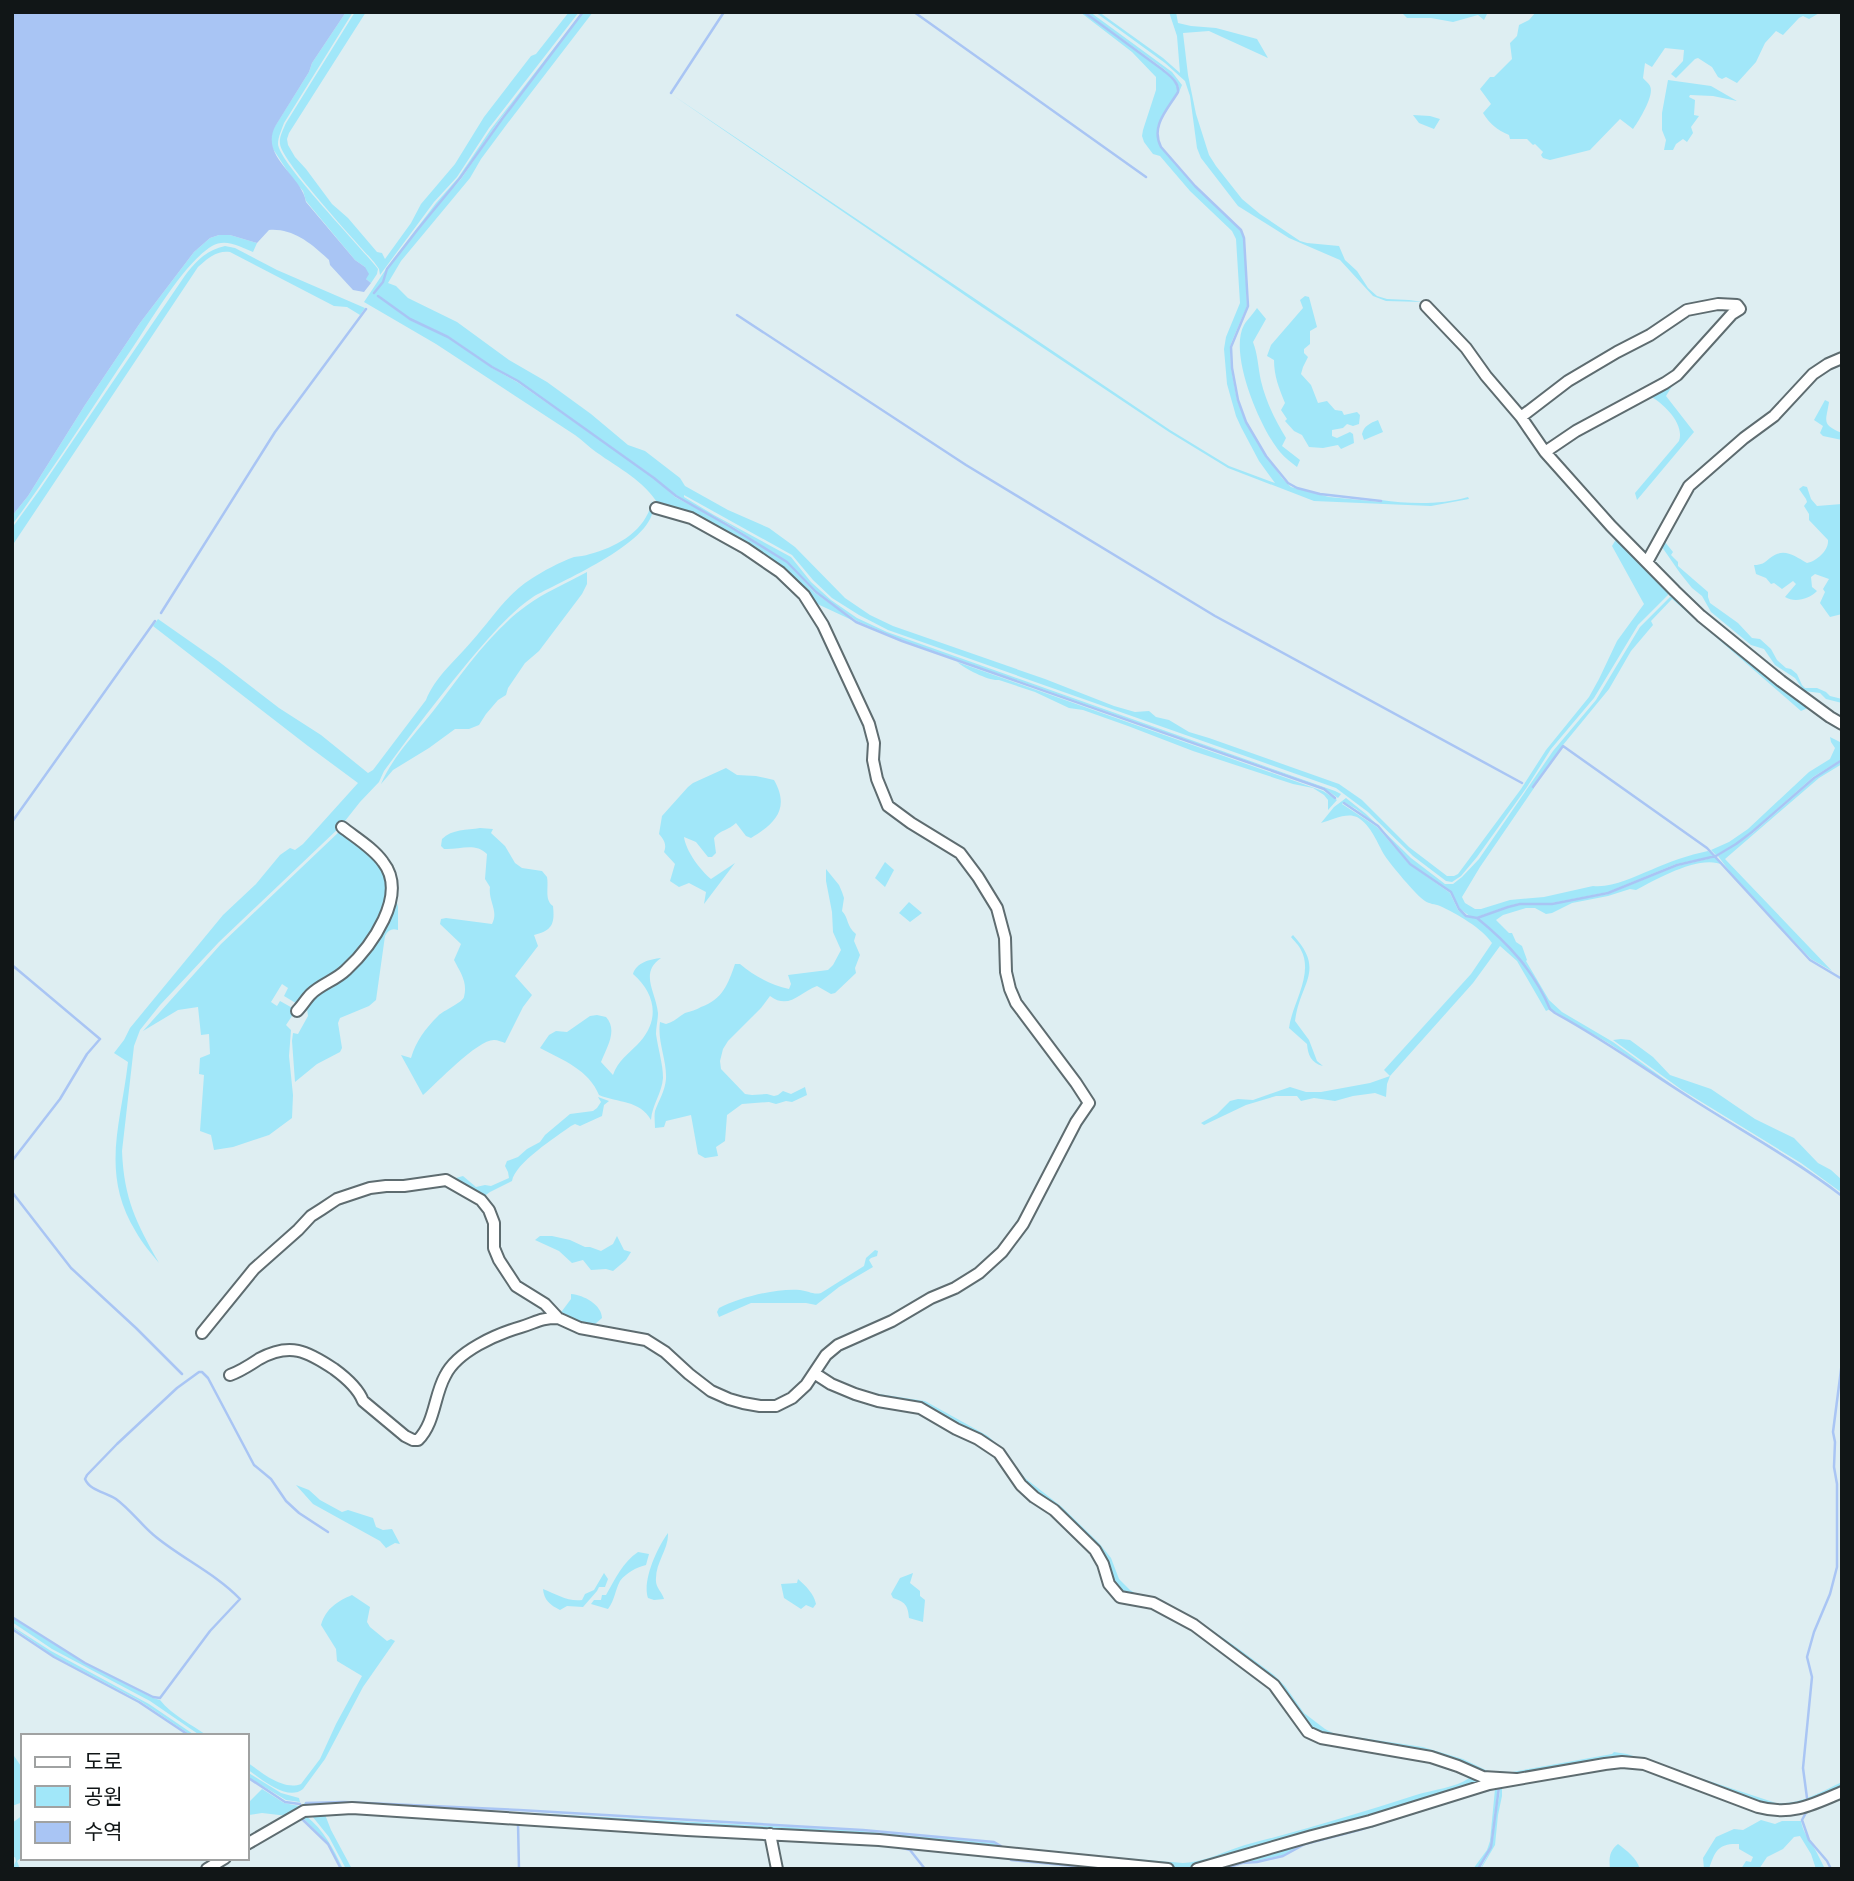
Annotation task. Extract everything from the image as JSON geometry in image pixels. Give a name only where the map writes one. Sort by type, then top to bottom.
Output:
[{"type":"street","points":[[1521,417],[1567,381],[1650,335],[1687,310],[1731,303],[1740,309],[1732,314],[1677,375],[1576,431],[1545,452]]},
{"type":"street","points":[[1426,306],[1466,348],[1545,452],[1675,592],[1781,681],[1842,723]]},
{"type":"street","points":[[1647,562],[1689,486],[1774,416],[1813,374],[1828,363],[1842,358]]},
{"type":"street","points":[[202,1333],[254,1269],[311,1216],[337,1199],[370,1188],[446,1180],[481,1200],[494,1223],[494,1248],[499,1260],[516,1286],[545,1304],[558,1318],[580,1328],[646,1340],[665,1352],[711,1391],[743,1403],[776,1406],[792,1398],[806,1385],[826,1355],[838,1345],[892,1321],[979,1273],[1002,1252],[1023,1224],[1076,1122],[1089,1103],[1016,1003],[1006,972],[1005,938],[997,908],[960,853],[888,806],[877,779],[869,724],[823,625],[804,595],[780,572],[745,548],[691,518],[656,508]]},
{"type":"street","points":[[297,1011],[311,994],[340,975],[357,959],[376,935],[390,905],[392,887],[388,870],[376,855],[342,827]]},
{"type":"street","points":[[230,1375],[268,1354],[291,1349],[300,1350],[338,1372],[360,1393],[363,1401],[405,1436],[418,1440],[432,1416],[445,1374],[454,1364],[476,1346],[496,1335],[543,1318],[558,1318]]},
{"type":"street","points":[[814,1373],[855,1394],[920,1408],[978,1439],[999,1454],[1021,1485],[1054,1510],[1095,1550],[1109,1584],[1120,1597],[1153,1603],[1194,1625],[1274,1685],[1308,1732],[1321,1738],[1431,1758],[1483,1777],[1516,1779]]},
{"type":"street","points":[[1197,1869],[1370,1821],[1489,1784],[1605,1764],[1622,1762],[1644,1765],[1758,1807],[1777,1811],[1797,1810],[1842,1792]]},
{"type":"street","points":[[248,1843],[304,1811],[352,1808],[879,1840],[1168,1869]]},
{"type":"street","points":[[770,1834],[777,1869]]},
{"type":"green space","points":[[346,12],[353,12],[284,123],[278,144],[282,154],[306,186],[378,269],[371,283],[366,279],[365,267],[355,260],[306,201],[303,191],[271,143],[272,131]]},
{"type":"green space","points":[[355,12],[366,12],[287,139],[295,157],[332,204],[385,259],[421,204],[455,164],[484,117],[531,56],[536,54],[569,12],[579,12],[489,128],[457,177],[434,202],[380,275],[374,262],[293,168],[280,144],[286,123]]},
{"type":"green space","points":[[582,12],[593,12],[481,159],[470,178],[401,261],[388,283],[396,286],[408,298],[457,322],[509,360],[547,382],[628,445],[645,451],[680,478],[685,486],[728,510],[769,528],[795,547],[845,598],[870,615],[893,626],[1114,706],[1135,712],[1149,711],[1189,732],[1339,784],[1362,800],[1409,847],[1447,876],[1458,874],[1521,789],[1546,750],[1589,697],[1617,641],[1644,604],[1612,546],[1618,536],[1668,591],[1668,595],[1638,625],[1594,698],[1551,749],[1477,857],[1461,876],[1452,882],[1446,881],[1413,856],[1368,812],[1336,788],[888,630],[832,598],[792,555],[684,495],[714,515],[791,557],[811,582],[831,600],[857,618],[887,632],[1341,794],[1338,798],[1324,788],[902,640],[857,621],[816,592],[787,562],[730,525],[676,496],[654,477],[518,381],[448,336],[411,319],[378,296],[410,320],[447,337],[492,368],[517,382],[654,478],[675,497],[729,526],[787,563],[815,593],[856,622],[811,601],[795,581],[659,505],[638,482],[575,435],[436,344],[364,302],[436,203],[458,178],[491,129]],"holes":[[[546,61],[453,188],[501,118]]]},
{"type":"green space","points":[[1080,12],[1163,70],[1175,82],[1178,92],[1158,125],[1161,147],[1195,187],[1241,230],[1244,238],[1247,306],[1230,347],[1231,368],[1237,400],[1246,422],[1282,478],[1291,487],[1329,497],[1413,503],[1469,499],[1431,506],[1314,501],[1228,468],[1169,432],[982,307],[671,94],[1170,430],[1229,466],[1275,483],[1259,461],[1241,427],[1227,384],[1224,349],[1240,303],[1236,239],[1232,231],[1144,142],[1143,130],[1156,90],[1156,77],[1132,52]]},
{"type":"green space","points":[[1085,12],[1090,12],[1172,72],[1182,85],[1179,92],[1177,82],[1164,69]]},
{"type":"green space","points":[[1095,12],[1099,12],[1180,73],[1177,36],[1169,12],[1176,12],[1178,23],[1216,28],[1257,39],[1268,58],[1209,31],[1183,33],[1196,114],[1209,155],[1242,199],[1260,214],[1300,241],[1339,246],[1345,260],[1377,296],[1423,302],[1386,301],[1373,296],[1340,260],[1289,238],[1238,206],[1201,158],[1185,81],[1165,63]]},
{"type":"green space","points":[[1488,12],[1484,20],[1478,15],[1453,22],[1407,18],[1403,14]]},
{"type":"green space","points":[[1536,12],[1821,12],[1809,19],[1803,16],[1799,18],[1783,35],[1776,31],[1765,43],[1756,62],[1737,83],[1726,77],[1718,77],[1712,67],[1698,58],[1676,78],[1671,74],[1683,61],[1684,50],[1665,48],[1652,67],[1645,63],[1643,78],[1650,86],[1650,96],[1633,129],[1620,119],[1590,150],[1550,160],[1543,158],[1543,152],[1535,144],[1527,139],[1510,139],[1509,135],[1491,123],[1483,113],[1491,104],[1480,89],[1512,59],[1510,43],[1517,36],[1519,25],[1529,20]]},
{"type":"green space","points":[[1668,80],[1711,86],[1737,101],[1690,95],[1689,97],[1695,100],[1694,115],[1699,116],[1691,127],[1693,133],[1687,142],[1683,139],[1673,150],[1664,150],[1666,140],[1662,130],[1662,113]]},
{"type":"green space","points":[[1413,115],[1440,119],[1434,129],[1419,123]]},
{"type":"green space","points":[[230,235],[257,243],[253,252],[233,244],[217,244],[201,254],[191,265],[169,292],[12,525],[12,516],[28,496],[140,323],[194,252],[210,238]]},
{"type":"green space","points":[[225,246],[235,248],[277,270],[365,308],[360,315],[347,307],[334,306],[230,252],[217,253],[209,258],[198,267],[12,546],[12,528],[184,277],[202,257]]},
{"type":"green space","points":[[1305,296],[1309,297],[1317,327],[1310,331],[1310,344],[1304,349],[1308,357],[1301,374],[1311,385],[1318,403],[1327,401],[1344,415],[1357,412],[1360,415],[1359,424],[1347,424],[1343,428],[1332,430],[1332,436],[1337,438],[1350,432],[1353,434],[1354,443],[1341,449],[1338,445],[1309,447],[1302,435],[1285,421],[1287,419],[1281,410],[1285,403],[1276,377],[1274,360],[1267,356],[1271,345],[1303,308],[1300,300]]},
{"type":"green space","points":[[1257,308],[1266,319],[1253,342],[1261,381],[1271,411],[1286,438],[1282,446],[1300,460],[1297,467],[1280,452],[1264,427],[1243,372],[1240,338],[1244,325]]},
{"type":"green space","points":[[1677,378],[1666,396],[1694,432],[1637,500],[1635,493],[1679,441],[1676,421],[1667,409],[1650,396]]},
{"type":"green space","points":[[1825,400],[1829,402],[1826,422],[1842,433],[1842,440],[1823,436],[1820,433],[1823,426],[1814,420]]},
{"type":"green space","points":[[1378,420],[1383,432],[1364,440],[1364,429]]},
{"type":"green space","points":[[1807,487],[1817,506],[1842,504],[1842,614],[1830,617],[1820,603],[1825,592],[1823,589],[1829,579],[1815,574],[1811,577],[1812,587],[1817,591],[1806,598],[1793,600],[1785,597],[1796,584],[1793,581],[1782,589],[1756,574],[1754,565],[1780,553],[1789,554],[1807,563],[1827,548],[1828,540],[1809,520],[1804,506],[1807,502],[1799,489]]},
{"type":"green space","points":[[652,501],[652,515],[642,530],[627,544],[607,558],[533,597],[499,627],[447,688],[384,771],[379,782],[341,826],[219,942],[140,1030],[134,1046],[122,1151],[123,1168],[133,1210],[159,1263],[136,1232],[125,1210],[119,1189],[116,1148],[128,1062],[114,1053],[130,1028],[223,915],[256,884],[280,855],[303,844],[358,783],[153,626],[158,619],[279,708],[321,735],[368,773],[426,700],[440,676],[514,592],[557,564],[620,542],[644,521]]},
{"type":"green space","points":[[1665,542],[1673,552],[1671,555],[1678,562],[1678,566],[1708,592],[1710,603],[1738,623],[1752,638],[1760,639],[1771,649],[1777,660],[1797,674],[1805,688],[1817,688],[1842,699],[1842,703],[1826,699],[1820,693],[1804,691],[1795,678],[1775,665],[1764,649],[1751,645],[1711,612],[1702,596],[1692,588],[1662,547]]},
{"type":"green space","points":[[587,572],[587,584],[582,594],[539,651],[525,663],[506,695],[498,700],[479,725],[469,729],[455,729],[393,770],[381,784],[405,745],[500,628],[533,601]]},
{"type":"green space","points":[[1672,595],[1812,706],[1801,711],[1672,599],[1651,621],[1653,625],[1631,651],[1609,689],[1533,786],[1462,897],[1465,903],[1475,909],[1481,909],[1510,900],[1544,897],[1615,884],[1708,851],[1714,856],[1676,864],[1608,892],[1552,903],[1520,903],[1471,917],[1460,909],[1451,892],[1410,863],[1378,826],[1356,809],[1344,802],[1342,804],[1377,827],[1409,864],[1450,893],[1458,910],[1466,916],[1481,922],[1478,918],[1508,907],[1552,904],[1608,894],[1677,866],[1716,857],[1723,865],[1714,862],[1691,865],[1636,890],[1630,889],[1572,903],[1546,914],[1535,908],[1526,908],[1496,920],[1512,933],[1516,942],[1522,946],[1526,961],[1549,1000],[1562,1012],[1613,1042],[1682,1092],[1801,1165],[1842,1196],[1800,1166],[1675,1088],[1610,1044],[1550,1009],[1546,1011],[1517,961],[1500,946],[1473,983],[1390,1076],[1384,1070],[1471,974],[1492,943],[1469,922],[1421,898],[1385,856],[1370,830],[1357,817],[1344,816],[1321,823],[1334,807],[1346,798],[1366,814],[1411,858],[1445,884],[1453,884],[1479,859],[1553,751],[1596,700],[1640,627]]},
{"type":"green space","points":[[957,662],[1323,791],[1337,800],[1328,810],[1328,800],[1313,788],[1193,751],[1083,710],[1069,708],[1035,692],[983,677]]},
{"type":"green space","points":[[1830,737],[1842,743],[1842,759],[1813,777],[1736,844],[1716,855],[1711,850],[1748,829],[1809,772],[1830,759],[1835,748]]},
{"type":"green space","points":[[1842,761],[1842,764],[1819,778],[1725,859],[1832,971],[1811,959],[1733,876],[1718,856],[1753,833],[1820,774]]},
{"type":"green space","points":[[726,768],[737,775],[774,780],[781,799],[780,807],[778,814],[767,827],[751,838],[746,836],[736,823],[719,833],[714,838],[716,853],[712,857],[708,857],[696,842],[684,837],[694,860],[711,879],[735,863],[704,904],[706,892],[689,883],[679,887],[670,881],[675,864],[664,852],[664,842],[659,834],[662,816],[688,787]]},
{"type":"green space","points":[[493,829],[491,833],[505,846],[515,863],[522,868],[542,871],[547,877],[548,897],[553,906],[553,922],[548,929],[534,935],[538,946],[515,976],[532,995],[505,1043],[494,1040],[478,1047],[423,1095],[401,1055],[411,1058],[418,1041],[429,1026],[463,999],[465,992],[463,977],[454,960],[461,944],[440,924],[441,919],[492,924],[494,919],[490,887],[485,879],[487,854],[472,847],[444,849],[441,846],[442,839],[455,832]]},
{"type":"green space","points":[[341,830],[375,857],[390,887],[380,923],[345,968],[299,1005],[284,996],[288,988],[282,984],[271,1002],[277,1006],[280,1001],[296,1010],[286,1025],[291,1030],[289,1056],[293,1095],[292,1118],[269,1135],[233,1147],[214,1150],[211,1135],[200,1131],[204,1075],[199,1074],[200,1058],[210,1054],[209,1034],[201,1035],[198,1007],[178,1010],[143,1031],[221,944]]},
{"type":"green space","points":[[885,862],[894,870],[885,887],[875,878]]},
{"type":"green space","points":[[826,869],[839,885],[844,898],[842,911],[856,934],[854,941],[860,955],[856,973],[835,993],[831,994],[817,986],[788,1001],[770,996],[728,1041],[720,1061],[721,1069],[745,1094],[774,1096],[783,1091],[791,1094],[805,1087],[807,1095],[792,1102],[742,1104],[727,1115],[725,1141],[716,1147],[718,1156],[705,1158],[698,1154],[691,1115],[666,1121],[664,1127],[655,1128],[655,1111],[666,1079],[660,1022],[669,1023],[715,1000],[727,984],[735,964],[740,964],[757,976],[789,989],[791,984],[788,975],[828,970],[841,950],[833,932]]},
{"type":"green space","points":[[393,887],[398,907],[398,930],[390,930],[385,936],[376,1000],[369,1006],[340,1018],[340,1052],[317,1064],[295,1082],[293,1033],[298,1034],[308,1016],[307,1008],[317,992],[377,936]]},
{"type":"green space","points":[[909,902],[922,913],[910,922],[899,913]]},
{"type":"green space","points":[[1293,935],[1303,947],[1309,968],[1295,1021],[1309,1040],[1317,1061],[1323,1066],[1313,1061],[1307,1044],[1289,1028],[1305,969],[1300,948],[1291,937]]},
{"type":"green space","points":[[661,958],[654,964],[650,976],[657,1005],[656,1034],[663,1078],[651,1120],[635,1105],[599,1095],[595,1086],[582,1072],[540,1048],[549,1035],[556,1031],[567,1032],[590,1016],[606,1017],[611,1033],[601,1062],[613,1075],[620,1062],[644,1036],[652,1018],[651,1000],[633,974],[640,964]]},
{"type":"green space","points":[[1613,1040],[1630,1040],[1653,1057],[1670,1075],[1711,1089],[1755,1119],[1794,1138],[1818,1163],[1842,1180],[1842,1193],[1801,1163],[1682,1090]]},
{"type":"green space","points":[[1390,1076],[1386,1097],[1375,1093],[1335,1101],[1314,1098],[1301,1101],[1297,1096],[1276,1096],[1246,1105],[1204,1125],[1201,1123],[1217,1114],[1230,1101],[1238,1099],[1253,1100],[1290,1087],[1306,1092],[1321,1092],[1370,1083]]},
{"type":"green space","points":[[598,1097],[609,1101],[604,1105],[602,1116],[580,1126],[571,1126],[520,1166],[512,1181],[483,1197],[447,1177],[463,1176],[476,1187],[491,1186],[509,1178],[505,1166],[507,1161],[540,1142],[570,1114],[593,1111],[601,1102]]},
{"type":"green space","points":[[540,1236],[570,1240],[601,1251],[613,1244],[617,1236],[624,1250],[631,1252],[613,1271],[591,1270],[583,1260],[572,1263],[559,1251],[535,1240]]},
{"type":"green space","points":[[875,1250],[878,1251],[877,1256],[869,1260],[873,1267],[839,1287],[816,1305],[751,1303],[719,1317],[719,1308],[759,1294],[781,1290],[821,1293],[864,1266],[866,1258]]},
{"type":"green space","points":[[571,1294],[587,1299],[599,1309],[602,1318],[595,1324],[595,1328],[559,1315],[571,1299]]},
{"type":"green space","points":[[842,1383],[866,1392],[925,1401],[988,1436],[1025,1478],[1062,1507],[1099,1543],[1111,1558],[1119,1579],[1130,1590],[1156,1597],[1196,1619],[1239,1649],[1274,1675],[1304,1713],[1335,1734],[1423,1747],[1463,1759],[1488,1771],[1512,1772],[1614,1752],[1627,1754],[1776,1803],[1801,1800],[1842,1782],[1842,1790],[1819,1800],[1777,1809],[1644,1763],[1496,1776],[1309,1730],[1290,1702],[1195,1623],[1121,1595],[1111,1583],[1105,1563],[1035,1495],[1001,1452],[921,1406],[879,1399]]},
{"type":"green space","points":[[296,1485],[309,1490],[320,1500],[342,1512],[348,1510],[373,1518],[376,1527],[383,1530],[392,1529],[400,1544],[395,1543],[386,1548],[380,1541],[313,1504]]},
{"type":"green space","points":[[668,1533],[656,1578],[664,1599],[654,1600],[648,1598],[647,1583],[655,1556]]},
{"type":"green space","points":[[638,1552],[649,1554],[646,1565],[622,1578],[608,1609],[591,1604],[606,1595],[624,1566]]},
{"type":"green space","points":[[604,1573],[608,1579],[605,1587],[599,1587],[583,1607],[567,1606],[560,1610],[546,1599],[543,1589],[567,1599],[582,1600],[585,1594],[594,1590]]},
{"type":"green space","points":[[913,1573],[910,1583],[920,1591],[920,1596],[925,1600],[923,1622],[909,1618],[905,1605],[891,1594],[900,1578]]},
{"type":"green space","points":[[798,1579],[813,1597],[816,1604],[813,1608],[806,1605],[801,1609],[784,1598],[781,1584],[797,1583]]},
{"type":"green space","points":[[352,1595],[370,1607],[367,1622],[370,1627],[387,1641],[395,1641],[363,1687],[325,1759],[303,1789],[289,1793],[282,1791],[248,1770],[248,1763],[280,1783],[301,1784],[320,1759],[362,1676],[337,1661],[336,1649],[321,1625],[326,1614]]},
{"type":"green space","points":[[12,1618],[84,1663],[160,1700],[176,1715],[205,1734],[198,1734],[150,1701],[52,1649],[12,1622]]},
{"type":"green space","points":[[12,1627],[149,1704],[193,1734],[189,1734],[140,1701],[54,1656]]},
{"type":"green space","points":[[12,1753],[21,1766],[21,1803],[12,1806]]},
{"type":"green space","points":[[248,1773],[281,1793],[299,1798],[300,1802],[286,1800],[251,1779]]},
{"type":"green space","points":[[1472,1776],[1495,1781],[1198,1867],[1181,1868],[942,1843],[305,1807],[304,1803],[862,1831],[994,1843],[1003,1848],[1183,1863],[1453,1786]]},
{"type":"green space","points":[[1553,1776],[1502,1786],[1495,1845],[1481,1869],[1492,1843],[1500,1794],[1498,1786],[1311,1841],[1283,1855],[1242,1861],[1218,1869],[1203,1869],[1371,1822],[1489,1785]]},
{"type":"green space","points":[[1498,1788],[1490,1847],[1478,1868],[1473,1869],[1487,1850],[1490,1841],[1495,1789]]},
{"type":"green space","points":[[262,1789],[284,1803],[300,1808],[288,1816],[262,1813],[249,1815],[248,1803]]},
{"type":"green space","points":[[324,1812],[352,1869],[346,1869],[329,1837],[312,1816]]},
{"type":"green space","points":[[21,1816],[21,1858],[17,1861],[20,1869],[12,1869],[16,1861],[15,1857],[12,1858],[12,1823]]},
{"type":"green space","points":[[306,1816],[323,1833],[343,1869],[328,1843],[302,1817]]},
{"type":"green space","points":[[1761,1820],[1775,1824],[1782,1821],[1801,1821],[1805,1834],[1825,1869],[1816,1869],[1800,1836],[1794,1837],[1783,1849],[1767,1857],[1759,1869],[1741,1869],[1746,1861],[1751,1862],[1753,1857],[1739,1849],[1739,1844],[1722,1846],[1713,1857],[1709,1869],[1704,1869],[1703,1858],[1716,1837],[1734,1829],[1743,1830]]},
{"type":"green space","points":[[1618,1844],[1634,1858],[1640,1869],[1610,1869],[1610,1855]]},
{"type":"water","points":[[12,12],[346,12],[312,63],[272,136],[277,156],[303,192],[306,202],[355,260],[365,267],[369,274],[366,279],[371,283],[364,292],[353,290],[323,254],[294,234],[269,230],[257,243],[230,235],[210,238],[194,252],[140,323],[28,496],[12,516]]},
{"type":"waterway","points":[[374,293],[383,282],[387,269],[460,178],[583,12]]},
{"type":"waterway","points":[[671,93],[724,12]]},
{"type":"waterway","points":[[914,12],[1146,177]]},
{"type":"waterway","points":[[1084,12],[1176,82],[1178,92],[1159,125],[1158,139],[1161,147],[1195,186],[1241,230],[1244,238],[1248,306],[1231,347],[1232,368],[1238,400],[1246,422],[1266,456],[1288,483],[1297,488],[1320,494],[1381,501]]},
{"type":"waterway","points":[[378,296],[410,319],[448,337],[518,381],[676,496],[787,562],[816,592],[856,622],[902,641],[1324,789],[1335,798]]},
{"type":"waterway","points":[[161,613],[275,432],[366,309]]},
{"type":"waterway","points":[[737,315],[966,465],[1215,616],[1522,783]]},
{"type":"waterway","points":[[12,822],[155,621]]},
{"type":"waterway","points":[[1533,787],[1563,746],[1707,848],[1810,960],[1842,979]]},
{"type":"waterway","points":[[1344,803],[1378,826],[1410,864],[1451,892],[1459,909],[1466,916],[1477,918],[1520,904],[1552,904],[1608,893],[1677,865],[1716,856],[1752,832],[1814,778],[1842,760]]},
{"type":"waterway","points":[[1477,918],[1519,959],[1555,1013],[1787,1158],[1842,1196]]},
{"type":"waterway","points":[[12,965],[100,1039],[87,1054],[60,1099],[12,1161]]},
{"type":"waterway","points":[[12,1192],[71,1268],[182,1374]]},
{"type":"waterway","points":[[1807,1798],[1803,1768],[1812,1677],[1807,1657],[1837,1567],[1837,1484],[1833,1432],[1842,1362]]},
{"type":"waterway","points":[[12,1617],[85,1663],[160,1698],[210,1631],[240,1599],[221,1582],[156,1537],[116,1499],[94,1489],[85,1479],[117,1444],[177,1388],[199,1372],[208,1378],[254,1465],[271,1479],[286,1501],[299,1513],[328,1532]]},
{"type":"waterway","points":[[12,1629],[54,1657],[139,1702],[187,1734]]},
{"type":"waterway","points":[[248,1778],[285,1802],[300,1804]]},
{"type":"waterway","points":[[1478,1869],[1491,1847],[1499,1787],[1485,1791]]},
{"type":"waterway","points":[[1223,1869],[1283,1856],[1305,1844],[1455,1800]]},
{"type":"waterway","points":[[306,1803],[344,1802],[519,1810],[863,1830],[994,1842],[1001,1846]]},
{"type":"waterway","points":[[1808,1809],[1802,1820],[1809,1840],[1831,1869]]},
{"type":"waterway","points":[[301,1818],[328,1844],[341,1869]]},
{"type":"waterway","points":[[518,1823],[519,1869]]},
{"type":"waterway","points":[[899,1847],[910,1850],[925,1869]]},
{"type":"waterway","points":[[1011,1860],[1105,1869]]}]
